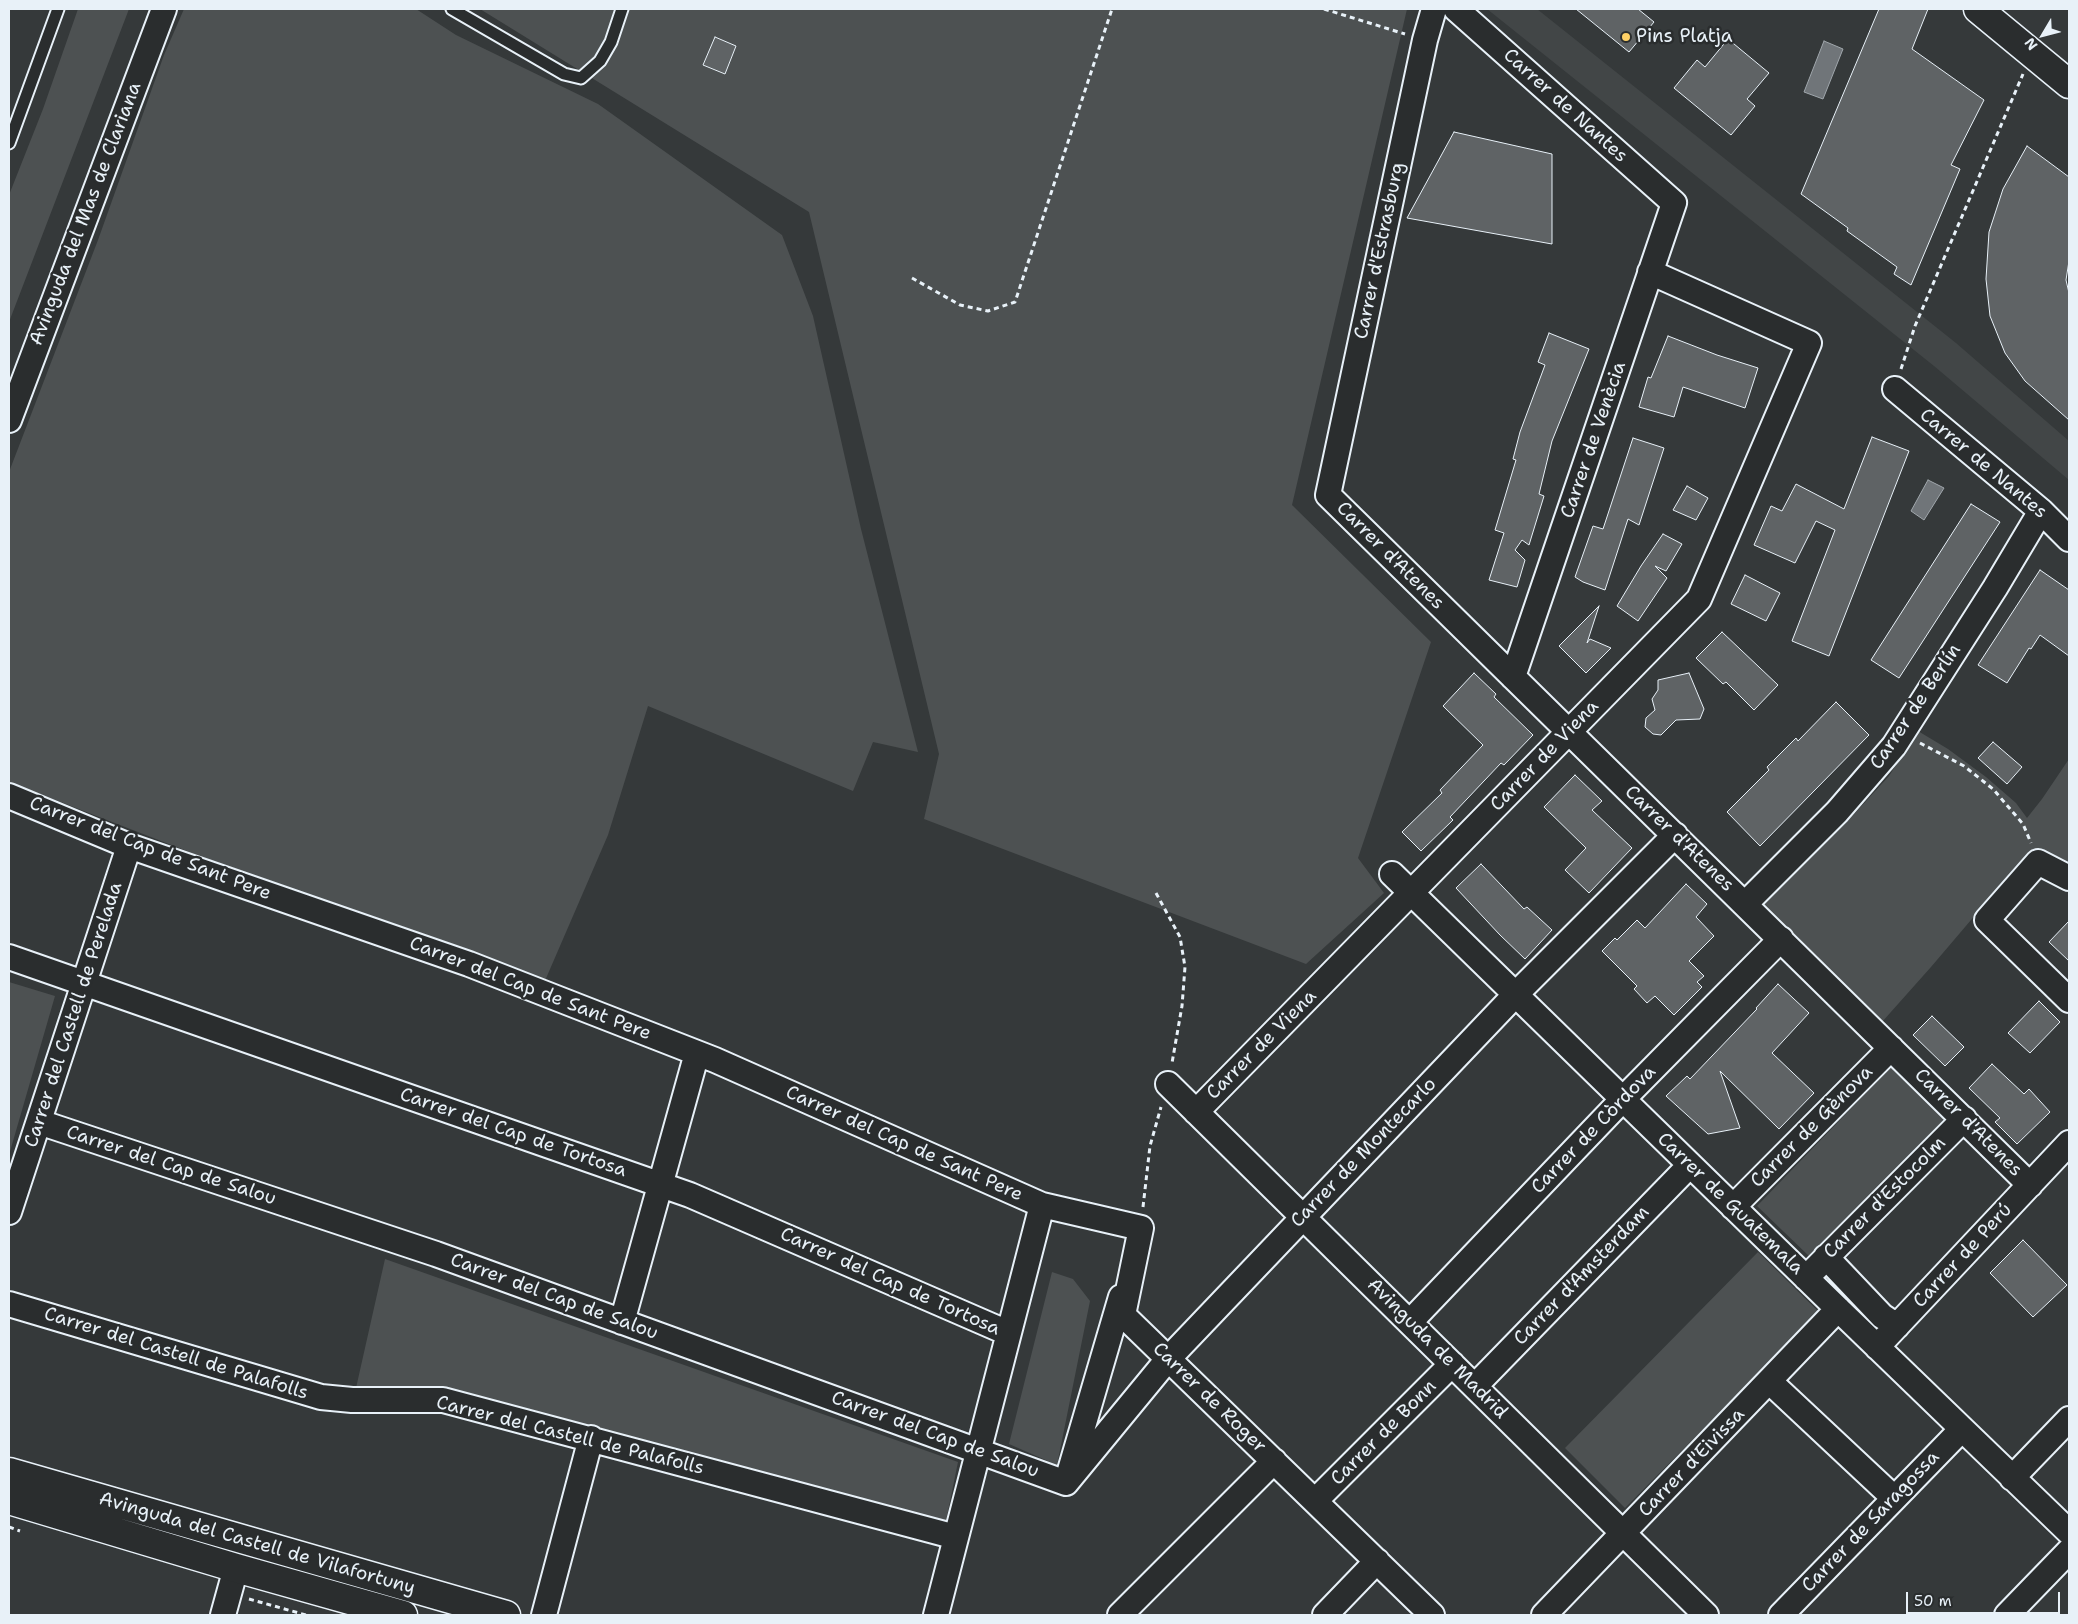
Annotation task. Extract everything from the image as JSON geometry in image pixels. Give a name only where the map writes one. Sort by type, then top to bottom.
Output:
[{"type":"street","name":"Avinguda del Mas de Clariana","points":[[9,420],[164,9]]},
{"type":"street","name":"Carrer d'Estrasburg","points":[[1328,494],[1424,40],[1434,9]]},
{"type":"street","name":"Carrer de Nantes","points":[[1456,9],[1674,203]]},
{"type":"street","points":[[1978,9],[2069,84]]},
{"type":"street","name":"Carrer de Venècia","points":[[1513,677],[1674,203]]},
{"type":"street","name":"Carrer de Viena","points":[[1196,1112],[1699,599],[1809,344],[1650,272]]},
{"type":"street","name":"Carrer de Nantes","points":[[1895,389],[2041,511],[2069,540]]},
{"type":"street","name":"Carrer d'Atenes","points":[[1328,494],[2030,1185]]},
{"type":"street","name":"Carrer de Berlín","points":[[1745,904],[1837,812],[1894,746],[1995,588],[2041,511]]},
{"type":"street","name":"Carrer del Cap de Sant Pere","points":[[9,796],[129,846],[469,964],[697,1053],[1042,1205]]},
{"type":"street","name":"Carrer de Montecarlo","points":[[1066,1483],[1168,1359],[1516,994],[1675,835]]},
{"type":"street","name":"Carrer del Castell de Perelada","points":[[9,1212],[129,846]]},
{"type":"street","points":[[2069,878],[2038,862],[1987,920],[2069,1000]]},
{"type":"street","name":"Carrer de Guatemala","points":[[1392,874],[2069,1532]]},
{"type":"street","name":"Carrer de Còrdova","points":[[1410,1322],[1623,1099],[1781,939]]},
{"type":"street","name":"Carrer del Cap de Tortosa","points":[[9,957],[690,1195],[1008,1333]]},
{"type":"street","name":"Carrer de Gènova","points":[[1734,1207],[1891,1048]]},
{"type":"street","points":[[622,1322],[697,1053]]},
{"type":"street","name":"Avinguda de Madrid","points":[[1168,1084],[1706,1615]]},
{"type":"street","name":"Carrer d'Estocolm","points":[[1806,1278],[1964,1119]]},
{"type":"street","name":"Carrer del Cap de Salou","points":[[39,1122],[436,1254],[1066,1483]]},
{"type":"street","name":"Carrer de Perú","points":[[1877,1347],[2069,1143]]},
{"type":"street","name":"Carrer d'Amsterdam","points":[[1474,1386],[1690,1165]]},
{"type":"street","points":[[936,1615],[1042,1205],[1141,1228],[1066,1483]]},
{"type":"street","name":"Carrer de Roger","points":[[1141,1228],[1123,1315],[1432,1615]]},
{"type":"street","name":"Carrer de Guatemala","points":[[1826,1258],[1882,1316],[1897,1326]]},
{"type":"street","name":"Carrer del Castell de Palafolls","points":[[9,1304],[320,1397],[352,1400],[444,1400],[956,1537]]},
{"type":"street","name":"Carrer d'Eivissa","points":[[1544,1615],[1624,1534],[1838,1309]]},
{"type":"street","name":"Carrer de Bonn","points":[[1315,1501],[1452,1364]]},
{"type":"street","points":[[1769,1381],[1894,1498]]},
{"type":"street","points":[[2012,1478],[2069,1419]]},
{"type":"street","name":"Carrer de Saragossa","points":[[1780,1615],[1962,1428]]},
{"type":"street","points":[[544,1615],[590,1438]]},
{"type":"street","points":[[1120,1615],[1274,1461]]},
{"type":"street","name":"Avinguda del Castell de Vilafortuny","points":[[9,1472],[506,1615]]},
{"type":"street","name":"Avinguda del Castell de Vilafortuny","points":[[9,1500],[236,1568],[403,1615]]},
{"type":"street","points":[[2015,1613],[2069,1551]]},
{"type":"street","points":[[1325,1615],[1377,1561]]},
{"type":"street","points":[[223,1615],[236,1568]]},
{"type":"lane","points":[[9,143],[58,9]]},
{"type":"lane","points":[[452,9],[564,74],[581,78],[600,61],[611,42],[622,9]]},
{"type":"path","points":[[912,278],[960,305],[988,311],[1015,302],[1112,9]]},
{"type":"path","points":[[1324,9],[1424,40]]},
{"type":"path","points":[[1895,389],[1919,317],[2032,53]]},
{"type":"path","points":[[1902,734],[1964,766],[1993,789],[2023,824],[2038,862]]},
{"type":"path","points":[[1141,1228],[1150,1146],[1168,1084],[1182,1006],[1185,967],[1180,937],[1156,893]]},
{"type":"shaded area","points":[[78,9],[129,9],[9,322],[9,195],[43,109]]},
{"type":"shaded area","points":[[184,9],[416,9],[456,35],[598,104],[782,235],[813,316],[861,529],[918,752],[873,742],[853,791],[648,706],[608,835],[544,983],[272,884],[9,782],[9,472],[98,240],[164,55]]},
{"type":"shaded area","points":[[480,9],[1407,9],[1292,505],[1431,642],[1358,858],[1384,893],[1306,964],[924,819],[939,754],[809,212]]},
{"type":"shaded area","points":[[1487,9],[1537,9],[1956,343],[2069,441],[2069,480],[1934,366]]},
{"type":"shaded area","points":[[1824,41],[1843,49],[1823,99],[1804,92]]},
{"type":"shaded area","points":[[1928,480],[1944,488],[1924,520],[1911,511]]},
{"type":"shaded area","points":[[1918,731],[1948,749],[1986,777],[2016,803],[2027,818],[2069,759],[2069,867],[2045,854],[2028,853],[1882,1022],[1804,947],[1763,903],[1845,824],[1889,776]]},
{"type":"shaded area","points":[[9,982],[55,996],[9,1155]]},
{"type":"shaded area","points":[[1891,1067],[1947,1120],[1811,1258],[1757,1206]]},
{"type":"shaded area","points":[[1758,1252],[1819,1312],[1625,1508],[1565,1448]]},
{"type":"shaded area","points":[[385,1259],[958,1462],[946,1521],[440,1387],[356,1388]]},
{"type":"shaded area","points":[[1052,1272],[1073,1279],[1090,1301],[1057,1465],[1009,1444]]},
{"type":"building","name":"Pins Platja","points":[[1576,9],[1638,9],[1654,22],[1629,52]]},
{"type":"building","points":[[1879,9],[1928,9],[1912,49],[1984,100],[1951,165],[1960,169],[1911,285],[1894,274],[1897,267],[1847,231],[1848,228],[1801,194]]},
{"type":"building","points":[[715,37],[736,46],[725,74],[703,65]]},
{"type":"building","points":[[1728,39],[1769,73],[1747,99],[1755,106],[1731,135],[1674,88],[1697,60],[1705,67]]},
{"type":"building","points":[[1454,132],[1552,154],[1552,244],[1407,218]]},
{"type":"building","points":[[2027,146],[2069,177],[2069,261],[2066,280],[2069,293],[2069,420],[2025,381],[2005,353],[1990,316],[1986,279],[1989,232],[2003,189]]},
{"type":"building","points":[[1549,333],[1589,349],[1552,441],[1539,494],[1544,496],[1529,545],[1522,540],[1515,550],[1525,560],[1517,587],[1489,580],[1504,533],[1495,530],[1516,460],[1513,459],[1520,432],[1545,365],[1538,362]]},
{"type":"building","points":[[1668,336],[1758,368],[1745,408],[1683,387],[1674,417],[1639,407],[1648,377],[1651,378]]},
{"type":"building","points":[[1872,437],[1909,451],[1829,656],[1792,641],[1835,530],[1816,521],[1795,563],[1754,545],[1771,506],[1782,511],[1796,484],[1844,509]]},
{"type":"building","points":[[1633,438],[1664,448],[1639,525],[1628,519],[1605,590],[1575,577],[1593,526],[1603,529]]},
{"type":"building","points":[[1687,486],[1708,498],[1696,520],[1673,510]]},
{"type":"building","points":[[1971,504],[2000,522],[1899,678],[1871,660]]},
{"type":"building","points":[[1663,534],[1682,544],[1666,571],[1655,566],[1667,578],[1638,621],[1617,606]]},
{"type":"building","points":[[2040,570],[2069,590],[2069,656],[2040,635],[2031,649],[2029,648],[2007,683],[1978,665]]},
{"type":"building","points":[[1745,575],[1780,593],[1766,621],[1731,604]]},
{"type":"building","points":[[1599,606],[1587,643],[1590,639],[1611,648],[1586,673],[1559,646]]},
{"type":"building","points":[[1722,632],[1778,685],[1754,710],[1726,682],[1723,684],[1696,658]]},
{"type":"building","points":[[1474,673],[1496,694],[1494,697],[1533,735],[1504,765],[1501,763],[1450,817],[1453,820],[1421,851],[1402,832],[1442,793],[1440,790],[1483,745],[1443,706]]},
{"type":"building","points":[[1689,673],[1704,709],[1700,719],[1676,720],[1661,735],[1653,734],[1645,727],[1646,718],[1655,710],[1652,699],[1658,690],[1658,680]]},
{"type":"building","points":[[1836,702],[1869,735],[1760,846],[1727,812],[1769,770],[1767,767],[1796,738],[1798,741]]},
{"type":"building","points":[[1993,742],[2022,767],[2007,784],[1978,758]]},
{"type":"building","points":[[1575,775],[1602,801],[1592,810],[1632,848],[1589,893],[1565,870],[1586,848],[1544,807]]},
{"type":"building","points":[[1481,864],[1524,909],[1527,907],[1552,930],[1525,959],[1456,888]]},
{"type":"building","points":[[1686,884],[1707,904],[1696,917],[1714,936],[1689,961],[1704,976],[1697,982],[1702,987],[1674,1015],[1655,996],[1647,1003],[1634,989],[1637,986],[1602,951],[1615,938],[1617,940],[1637,920],[1645,928]]},
{"type":"building","points":[[2069,921],[2069,961],[2049,942]]},
{"type":"building","points":[[1778,984],[1809,1013],[1772,1053],[1814,1093],[1779,1129],[1720,1071],[1740,1128],[1708,1134],[1666,1096],[1687,1076],[1690,1079],[1757,1009]]},
{"type":"building","points":[[2039,1001],[2060,1022],[2030,1053],[2008,1033]]},
{"type":"building","points":[[1932,1016],[1964,1047],[1945,1066],[1913,1035]]},
{"type":"building","points":[[1992,1064],[2024,1094],[2029,1089],[2050,1112],[2017,1144],[1995,1122],[2000,1118],[1969,1088]]},
{"type":"building","points":[[2023,1240],[2067,1285],[2033,1317],[1990,1273]]},
{"type":"place","name":"Pins Platja","points":[[1626,37]]}]
